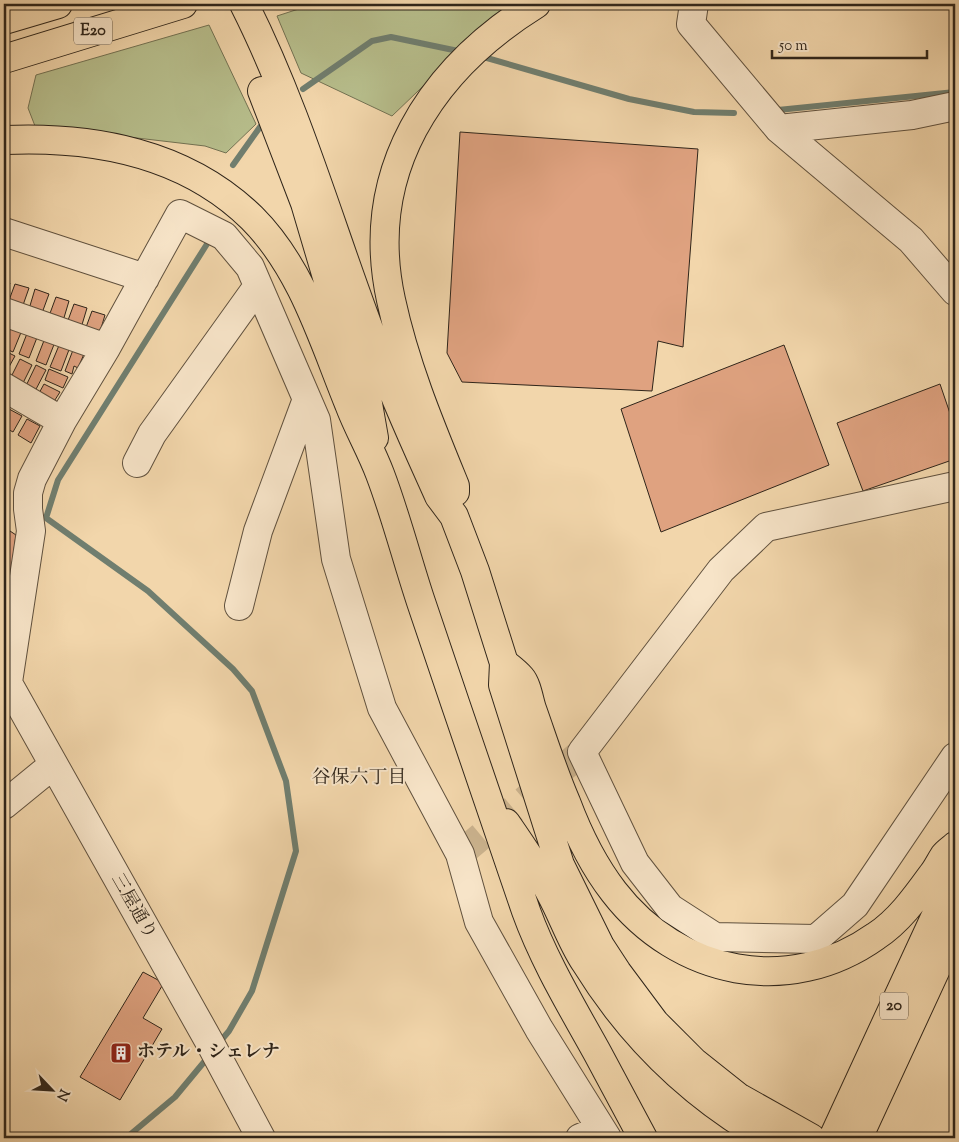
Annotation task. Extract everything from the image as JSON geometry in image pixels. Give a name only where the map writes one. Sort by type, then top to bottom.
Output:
[{"type":"highway","name":"E20","points":[[4,20],[58,4]]},
{"type":"highway","name":"E20","points":[[4,59],[183,4]]},
{"type":"highway","points":[[223,4],[252,63],[304,203],[334,301],[367,398],[380,474]]},
{"type":"highway","points":[[244,4],[264,47],[313,170],[378,354],[439,496],[454,516],[475,570],[504,662],[503,686],[560,864],[600,946],[642,1007],[671,1040],[694,1062],[774,1130]]},
{"type":"highway","points":[[454,516],[455,486],[410,371],[391,298],[385,245],[389,195],[402,150],[430,100],[457,67],[486,40],[536,4]]},
{"type":"highway","points":[[4,140],[38,138],[74,141],[130,150],[151,156],[184,170],[222,192],[255,221],[274,244],[298,283],[320,330],[350,409],[380,474],[420,598],[528,915],[567,1000],[643,1138]]},
{"type":"highway","points":[[504,662],[522,678],[566,803],[587,851],[614,892],[648,927],[664,939],[693,955],[720,965],[746,971],[761,972],[790,971],[831,961],[859,948],[878,936],[891,924],[922,890],[944,856],[955,846]]},
{"type":"highway","points":[[486,793],[551,894],[583,960],[630,1025],[672,1069],[707,1100],[736,1121],[811,1138]]},
{"type":"highway","name":"20","points":[[832,1138],[955,874]]},
{"type":"highway","name":"20","points":[[858,1138],[955,928]]},
{"type":"highway","points":[[922,1000],[950,979],[955,970]]},
{"type":"street","points":[[694,4],[691,24],[779,129],[946,269],[955,291]]},
{"type":"street","points":[[779,129],[912,115],[955,106]]},
{"type":"street","points":[[5,681],[31,531],[28,494],[32,479],[62,421],[106,348],[180,214],[224,236],[250,267],[316,420],[336,559],[382,708],[460,854],[479,922],[596,1135]]},
{"type":"street","points":[[4,232],[145,278]]},
{"type":"street","points":[[137,463],[152,434],[258,286]]},
{"type":"street","points":[[4,312],[106,348]]},
{"type":"street","points":[[4,387],[62,421]]},
{"type":"street","points":[[239,606],[258,531],[306,399]]},
{"type":"street","points":[[955,486],[766,527],[721,570],[582,752],[635,863],[670,908],[715,937],[816,939],[855,905],[955,757]]},
{"type":"street","name":"三屋通り","points":[[5,681],[216,1054],[261,1138]]},
{"type":"street","points":[[4,805],[53,765]]},
{"type":"green space","points":[[314,4],[520,4],[467,44],[392,116],[301,73],[277,16]]},
{"type":"green space","points":[[209,25],[256,124],[226,153],[205,146],[35,126],[28,108],[36,75]]},
{"type":"building","points":[[460,132],[698,149],[683,347],[658,341],[652,391],[462,382],[447,353]]},
{"type":"building","points":[[4,281],[10,283],[4,298]]},
{"type":"building","points":[[15,284],[29,288],[22,308],[8,303]]},
{"type":"building","points":[[35,289],[49,294],[42,313],[29,309]]},
{"type":"building","points":[[56,297],[69,301],[63,321],[49,316]]},
{"type":"building","points":[[74,304],[87,308],[81,328],[67,323]]},
{"type":"building","points":[[92,311],[105,315],[99,335],[85,330]]},
{"type":"building","points":[[11,326],[22,330],[13,352],[4,348]]},
{"type":"building","points":[[28,331],[38,335],[29,358],[19,354]]},
{"type":"building","points":[[45,338],[55,342],[46,365],[36,361]]},
{"type":"building","points":[[60,343],[70,347],[61,371],[50,367]]},
{"type":"building","points":[[784,345],[829,465],[661,532],[621,409]]},
{"type":"building","points":[[73,350],[84,354],[78,368],[74,366],[72,374],[65,371]]},
{"type":"building","points":[[5,351],[15,356],[4,376],[4,354]]},
{"type":"building","points":[[20,359],[32,365],[21,387],[9,381]]},
{"type":"building","points":[[36,365],[46,370],[33,395],[24,390]]},
{"type":"building","points":[[49,369],[68,377],[63,388],[45,380]]},
{"type":"building","points":[[44,384],[60,392],[53,403],[38,395]]},
{"type":"building","points":[[940,384],[955,428],[955,459],[863,491],[837,423]]},
{"type":"building","points":[[9,409],[22,416],[13,432],[4,427],[4,419]]},
{"type":"building","points":[[27,419],[40,426],[31,443],[18,435]]},
{"type":"building","points":[[4,527],[16,535],[6,608],[4,608]]},
{"type":"building","name":"ホテル・シェレナ","points":[[143,972],[158,980],[162,986],[143,1018],[162,1029],[120,1100],[80,1077]]},
{"type":"waterway","points":[[303,89],[372,41],[391,37],[463,52]]},
{"type":"waterway","points":[[480,56],[629,99],[694,112],[734,113]]},
{"type":"waterway","points":[[778,110],[955,92]]},
{"type":"waterway","points":[[233,165],[260,127]]},
{"type":"waterway","points":[[207,244],[58,480],[46,518],[148,591],[233,669],[252,691],[286,781],[296,851],[252,991],[229,1031],[218,1044]]},
{"type":"waterway","points":[[126,1138],[175,1097],[209,1056]]},
{"type":"tunnel","points":[[460,854],[582,752]]},
{"type":"place","name":"ホテル・シェレナ","points":[[121,1053]]},
{"type":"district","name":"谷保六丁目","points":[[359,778]]}]
